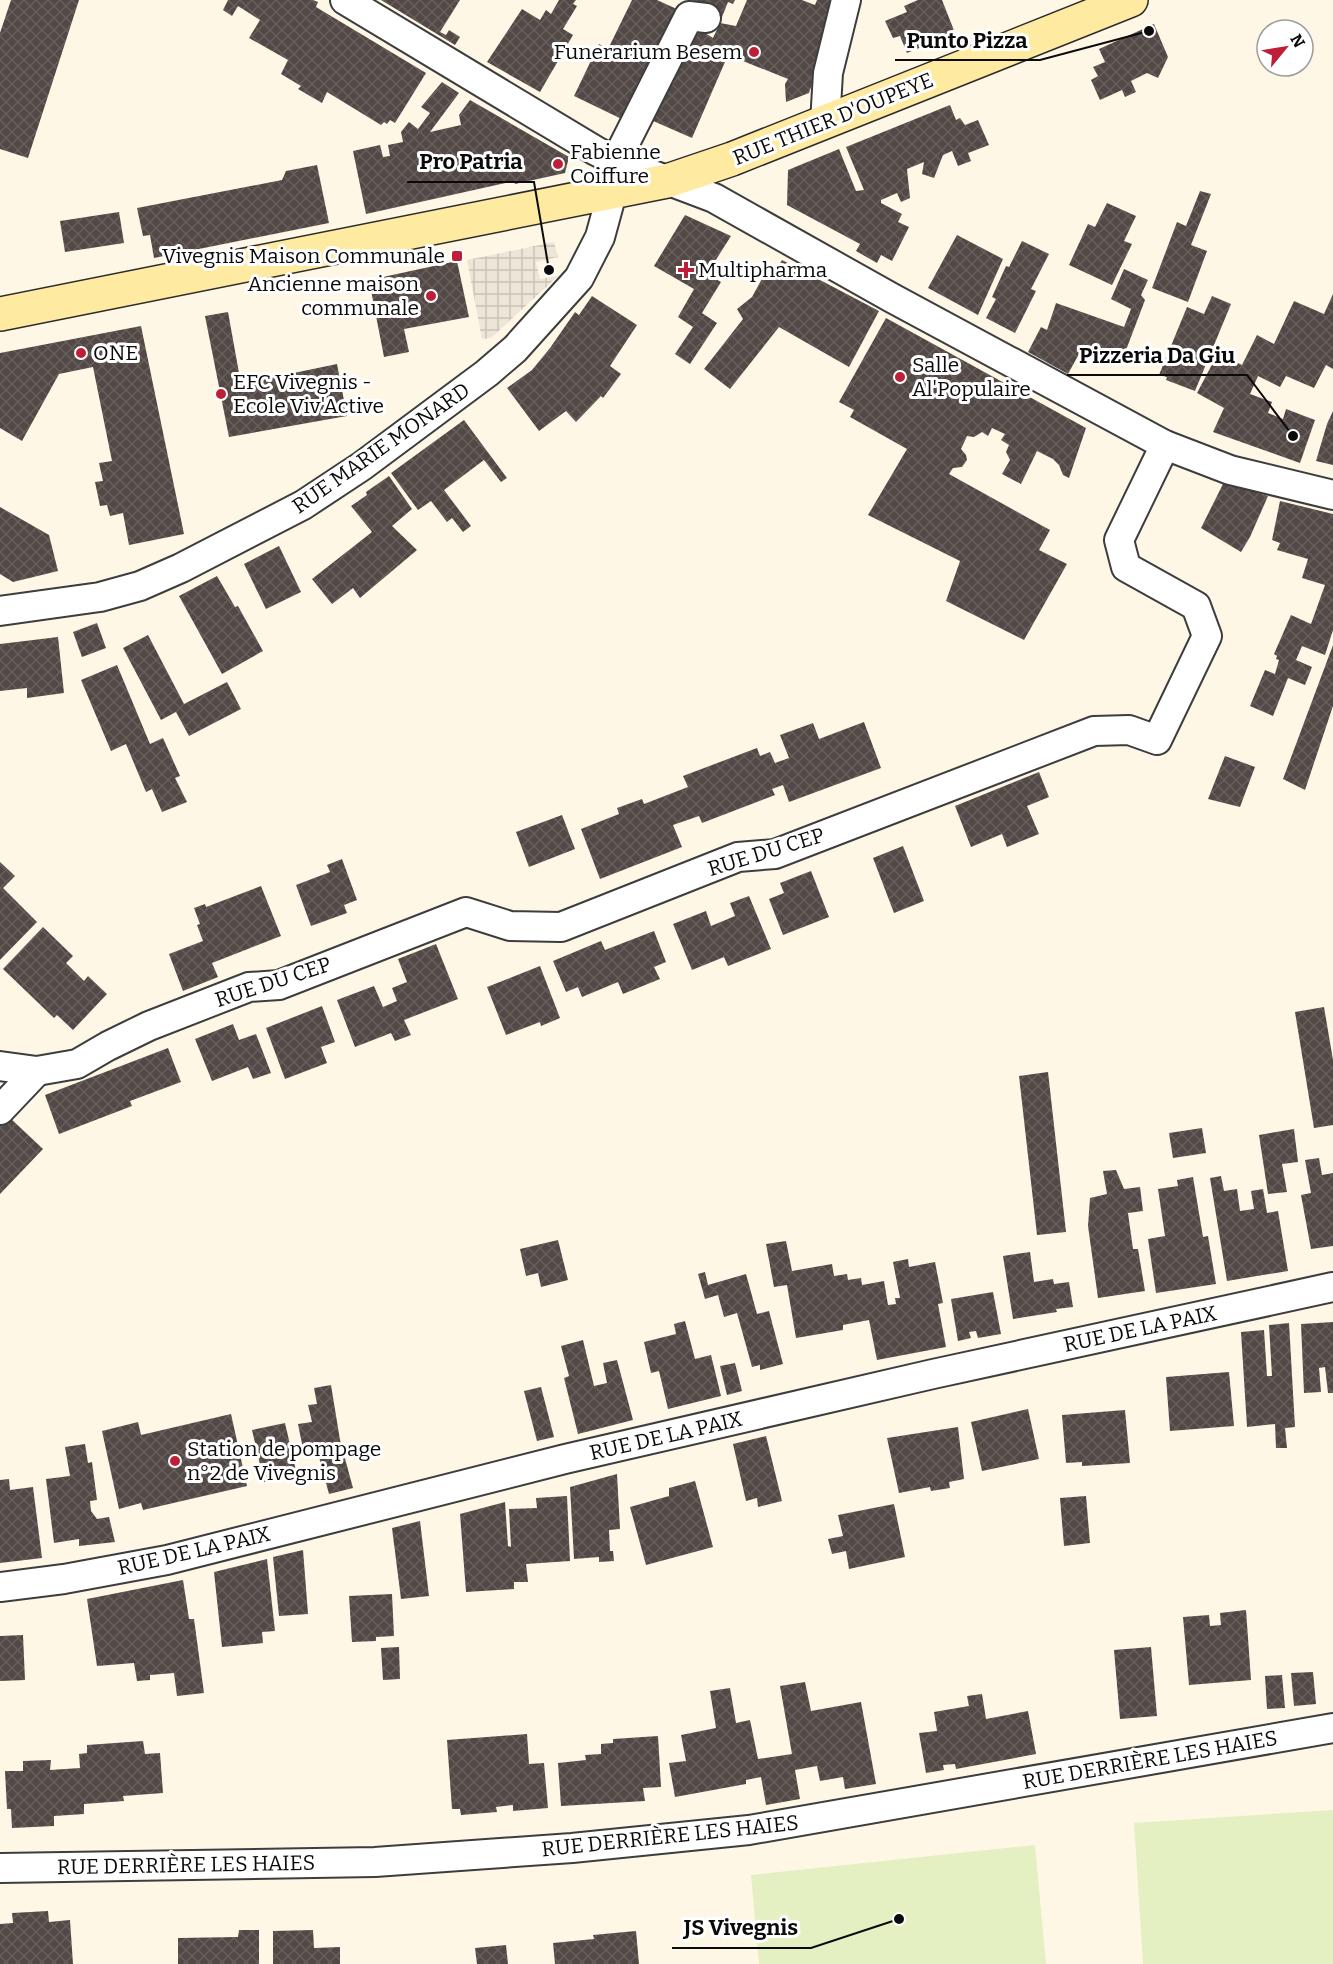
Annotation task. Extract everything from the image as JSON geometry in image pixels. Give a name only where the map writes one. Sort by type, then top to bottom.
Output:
[{"type":"main road","name":"RUE THIER D'OUPEYE","points":[[0,314],[667,181],[825,123],[1131,0]]},
{"type":"street","points":[[345,0],[616,161],[714,198],[892,298],[1165,445],[1230,470],[1333,495]]},
{"type":"street","points":[[825,123],[828,73],[846,0]]},
{"type":"street","name":"RUE MARIE MONARD","points":[[0,611],[100,597],[140,586],[181,568],[303,505],[362,466],[487,373],[515,349],[579,278],[596,247],[612,193],[616,161],[689,16],[706,18]]},
{"type":"street","name":"RUE DU CEP","points":[[0,1066],[37,1071],[77,1064],[149,1026],[249,987],[279,985],[466,912],[510,926],[561,927],[738,857],[775,854],[1094,731],[1130,730],[1157,740],[1207,636],[1196,606],[1126,567],[1119,540],[1165,445]]},
{"type":"street","points":[[0,1110],[37,1071]]},
{"type":"street","name":"RUE DE LA PAIX","points":[[0,1587],[64,1579],[167,1560],[565,1459],[933,1374],[1333,1287]]},
{"type":"street","name":"RUE DERRIÈRE LES HAIES","points":[[0,1868],[375,1862],[572,1848],[749,1830],[1333,1728]]},
{"type":"green space","points":[[1333,1810],[1333,1964],[1143,1964],[1134,1823]]},
{"type":"green space","points":[[1035,1845],[1046,1964],[759,1964],[751,1875]]},
{"type":"shaded area","points":[[554,242],[558,257],[536,262],[540,279],[558,276],[491,338],[482,339],[467,260]]},
{"type":"building","points":[[11,0],[79,0],[28,158],[0,149],[0,33]]},
{"type":"building","points":[[228,0],[313,0],[318,2],[316,7],[426,73],[395,123],[390,120],[387,124],[384,122],[381,125],[327,92],[322,103],[298,89],[301,86],[281,74],[288,60],[249,38],[260,20],[238,6],[232,16],[223,10]]},
{"type":"building","points":[[381,0],[460,0],[440,32],[446,35],[449,30],[460,37],[455,45]]},
{"type":"building","points":[[559,0],[576,0],[573,4],[577,6],[563,29],[573,35],[540,92],[487,62],[522,9],[540,20],[546,10],[551,14]]},
{"type":"building","points":[[632,0],[657,0],[679,10],[628,122],[574,96],[599,44],[608,49]]},
{"type":"building","points":[[693,0],[735,0],[733,4],[728,2],[722,17],[692,3]]},
{"type":"building","points":[[747,0],[802,0],[815,5],[817,0],[840,0],[809,93],[786,102],[785,84],[788,79],[728,55],[692,138],[651,120],[694,26],[713,38],[720,23],[736,26]]},
{"type":"building","points":[[918,0],[942,0],[955,33],[907,53],[900,36],[893,38],[885,21],[907,12],[904,6]]},
{"type":"building","points":[[1154,24],[1168,57],[1158,78],[1147,73],[1131,81],[1136,92],[1125,97],[1122,90],[1100,100],[1091,80],[1098,76],[1093,67],[1105,62],[1099,49]]},
{"type":"building","points":[[442,82],[459,93],[430,132],[461,125],[459,115],[470,100],[569,157],[565,173],[515,184],[514,181],[366,214],[353,151],[380,145],[383,157],[390,156],[388,145],[403,142],[401,132],[409,122],[418,129],[430,113],[421,107]]},
{"type":"building","points":[[950,105],[956,120],[960,118],[965,125],[978,120],[989,145],[968,153],[971,161],[958,166],[952,151],[943,155],[934,178],[922,174],[924,162],[907,169],[910,198],[901,202],[897,193],[881,200],[881,203],[902,214],[898,222],[909,227],[892,261],[881,255],[877,263],[856,251],[860,244],[787,205],[788,170],[839,149],[856,191],[864,190],[846,147]]},
{"type":"building","points":[[317,165],[329,223],[154,258],[150,235],[143,236],[137,208],[282,180],[286,171]]},
{"type":"building","points":[[1200,191],[1211,194],[1191,245],[1207,251],[1188,302],[1152,288],[1177,222],[1186,226]]},
{"type":"building","points":[[1107,203],[1136,216],[1124,241],[1132,244],[1112,285],[1069,265],[1088,224],[1095,227]]},
{"type":"building","points":[[119,212],[124,243],[65,252],[60,221]]},
{"type":"building","name":"Multipharma","points":[[685,215],[731,236],[707,274],[721,282],[702,313],[717,323],[690,364],[675,354],[693,327],[678,317],[694,289],[654,266]]},
{"type":"building","points":[[957,235],[1003,259],[978,315],[928,288]]},
{"type":"building","points":[[1022,241],[1049,254],[1031,289],[1036,291],[1015,333],[986,318],[996,299],[992,297],[1006,266],[1009,267]]},
{"type":"building","points":[[782,260],[879,311],[849,367],[779,327],[730,389],[704,369],[743,319],[737,309],[752,297],[764,275],[771,279]]},
{"type":"building","name":"Ancienne maison communale","points":[[457,261],[469,317],[404,329],[409,352],[384,357],[369,280]]},
{"type":"building","points":[[1124,269],[1148,280],[1141,295],[1145,300],[1123,358],[1086,346],[1068,374],[1028,352],[1041,327],[1047,330],[1056,303],[1124,327],[1131,309],[1111,299]]},
{"type":"building","points":[[1333,294],[1333,369],[1326,365],[1314,388],[1286,376],[1280,387],[1258,376],[1250,394],[1272,402],[1268,413],[1283,419],[1286,409],[1315,420],[1300,463],[1213,432],[1224,408],[1197,393],[1218,353],[1242,365],[1257,335],[1274,344],[1294,301],[1324,314]]},
{"type":"building","points":[[592,296],[637,325],[610,366],[621,374],[603,398],[601,396],[576,422],[566,411],[539,431],[507,388],[532,370],[575,312],[579,315]]},
{"type":"building","points":[[1212,296],[1231,304],[1195,391],[1159,375],[1187,307],[1204,314]]},
{"type":"building","points":[[228,312],[241,384],[337,364],[347,416],[229,437],[205,316]]},
{"type":"building","points":[[886,318],[1086,428],[1069,478],[1063,475],[1059,465],[1053,459],[1037,451],[1021,484],[1002,474],[1010,460],[1006,452],[1009,445],[1001,440],[1005,434],[992,428],[988,436],[982,432],[974,437],[967,436],[961,449],[967,460],[962,467],[953,468],[949,474],[1050,530],[1039,550],[1067,564],[1024,640],[946,601],[960,561],[868,515],[907,449],[850,417],[854,410],[839,402]]},
{"type":"building","points":[[141,326],[184,534],[129,545],[123,513],[110,516],[107,505],[100,506],[95,482],[103,481],[99,463],[112,461],[93,367],[59,374],[22,441],[0,428],[0,353]]},
{"type":"building","points":[[1333,411],[1333,465],[1316,461]]},
{"type":"building","points":[[464,420],[507,478],[501,482],[484,460],[444,490],[471,526],[463,532],[452,518],[447,522],[431,501],[418,510],[391,473]]},
{"type":"building","points":[[389,476],[412,509],[392,526],[417,550],[360,598],[353,588],[332,604],[312,579],[372,532],[351,506]]},
{"type":"building","points":[[1224,482],[1268,496],[1241,552],[1201,528]]},
{"type":"building","points":[[1280,501],[1333,514],[1333,630],[1325,655],[1302,646],[1296,660],[1312,667],[1305,685],[1288,678],[1273,716],[1250,706],[1265,670],[1275,674],[1279,660],[1274,654],[1291,615],[1311,624],[1325,585],[1302,578],[1308,559],[1277,550],[1280,543],[1272,540]]},
{"type":"building","points":[[0,507],[49,535],[58,571],[13,582],[0,574]]},
{"type":"building","points":[[279,546],[301,592],[266,609],[244,564]]},
{"type":"building","points":[[217,576],[235,607],[238,606],[263,651],[222,674],[179,596]]},
{"type":"building","points":[[97,623],[106,648],[82,657],[73,632]]},
{"type":"building","points":[[148,635],[184,704],[227,682],[241,709],[189,736],[176,712],[161,720],[123,648]]},
{"type":"building","points":[[58,637],[64,693],[27,698],[27,688],[0,691],[0,644]]},
{"type":"building","points":[[1333,645],[1333,706],[1305,790],[1283,779]]},
{"type":"building","points":[[117,665],[150,744],[163,738],[180,776],[175,778],[187,802],[162,812],[152,789],[146,792],[126,744],[111,751],[81,680]]},
{"type":"building","points":[[864,722],[881,768],[789,802],[783,785],[772,789],[775,795],[702,823],[699,816],[673,825],[682,847],[600,879],[581,829],[619,814],[617,808],[642,799],[644,804],[688,787],[683,776],[757,748],[760,756],[770,752],[775,763],[789,758],[780,735],[813,723],[819,739]]},
{"type":"building","points":[[1225,756],[1255,767],[1240,807],[1208,799]]},
{"type":"building","points":[[1039,772],[1049,797],[1027,806],[1039,834],[1007,847],[1002,834],[971,847],[955,806]]},
{"type":"building","points":[[562,815],[575,849],[529,867],[516,832]]},
{"type":"building","points":[[903,846],[924,901],[894,913],[873,858]]},
{"type":"building","points":[[342,859],[357,900],[344,905],[347,913],[311,926],[296,885],[330,872],[327,865]]},
{"type":"building","points":[[0,862],[15,876],[3,888],[37,922],[0,960]]},
{"type":"building","points":[[811,871],[829,917],[783,935],[769,899],[784,893],[780,883]]},
{"type":"building","points":[[261,886],[281,936],[212,963],[218,977],[183,991],[169,954],[203,941],[194,908],[205,904],[206,907]]},
{"type":"building","points":[[749,896],[771,949],[728,966],[724,957],[692,970],[673,924],[706,911],[711,926],[735,916],[730,903]]},
{"type":"building","points":[[43,927],[73,956],[66,963],[84,981],[88,976],[107,994],[73,1030],[57,1015],[54,1018],[3,969]]},
{"type":"building","points":[[654,931],[666,962],[654,967],[660,979],[623,994],[618,982],[582,997],[578,987],[566,992],[553,961],[601,941],[605,950]]},
{"type":"building","points":[[436,944],[458,999],[404,1020],[411,1035],[395,1041],[391,1033],[355,1047],[337,1000],[374,986],[383,1007],[397,1001],[392,988],[407,982],[398,959]]},
{"type":"building","points":[[540,966],[560,1018],[541,1026],[540,1022],[506,1035],[487,987]]},
{"type":"building","points":[[322,1006],[335,1042],[321,1047],[327,1063],[285,1079],[266,1028]]},
{"type":"building","points":[[1324,1007],[1333,1060],[1333,1125],[1314,1128],[1295,1012]]},
{"type":"building","points":[[233,1024],[239,1040],[256,1034],[271,1073],[253,1079],[248,1067],[212,1081],[195,1039]]},
{"type":"building","points":[[168,1048],[181,1082],[130,1101],[132,1106],[59,1134],[45,1095]]},
{"type":"building","points":[[1048,1072],[1066,1232],[1037,1235],[1019,1076]]},
{"type":"building","points":[[9,1117],[43,1149],[0,1194],[0,1126]]},
{"type":"building","points":[[1202,1128],[1206,1153],[1173,1158],[1169,1133]]},
{"type":"building","points":[[1294,1129],[1298,1162],[1282,1164],[1287,1192],[1268,1194],[1259,1135]]},
{"type":"building","points":[[1319,1158],[1322,1175],[1333,1173],[1333,1246],[1311,1249],[1301,1195],[1311,1193],[1305,1160]]},
{"type":"building","points":[[1116,1170],[1124,1189],[1140,1187],[1143,1211],[1128,1213],[1133,1249],[1138,1249],[1145,1291],[1098,1298],[1088,1226],[1090,1198],[1107,1194],[1103,1171]]},
{"type":"building","points":[[1221,1176],[1224,1191],[1237,1189],[1240,1211],[1254,1209],[1251,1191],[1263,1189],[1267,1213],[1278,1211],[1288,1271],[1227,1281],[1210,1178]]},
{"type":"building","points":[[1193,1177],[1203,1237],[1208,1236],[1216,1284],[1156,1293],[1148,1239],[1165,1236],[1158,1189],[1178,1186],[1177,1180]]},
{"type":"building","points":[[558,1240],[568,1280],[541,1287],[538,1273],[526,1276],[520,1249]]},
{"type":"building","points":[[786,1241],[792,1271],[832,1264],[834,1276],[847,1274],[848,1280],[861,1278],[862,1285],[884,1281],[888,1305],[896,1304],[895,1298],[900,1298],[893,1262],[908,1259],[909,1267],[935,1262],[943,1303],[938,1304],[946,1347],[877,1360],[869,1320],[843,1325],[843,1330],[796,1338],[787,1285],[774,1287],[766,1244]]},
{"type":"building","points":[[1030,1252],[1034,1282],[1053,1279],[1054,1284],[1069,1282],[1073,1307],[1013,1319],[1003,1256]]},
{"type":"building","points":[[705,1272],[708,1285],[746,1274],[757,1314],[769,1311],[783,1364],[760,1370],[760,1365],[752,1367],[737,1313],[724,1317],[718,1295],[705,1299],[698,1274]]},
{"type":"building","points":[[993,1292],[1001,1334],[978,1338],[976,1331],[969,1332],[971,1338],[958,1341],[951,1299]]},
{"type":"building","points":[[685,1321],[695,1359],[711,1355],[721,1396],[668,1409],[659,1371],[651,1373],[644,1342],[676,1334],[674,1324]]},
{"type":"building","points":[[1333,1322],[1333,1393],[1328,1393],[1325,1367],[1319,1368],[1321,1392],[1304,1393],[1301,1324]]},
{"type":"building","points":[[1289,1323],[1295,1427],[1285,1428],[1287,1448],[1276,1448],[1275,1424],[1247,1427],[1241,1332],[1264,1330],[1267,1376],[1272,1376],[1269,1325]]},
{"type":"building","points":[[583,1340],[594,1386],[607,1383],[603,1363],[617,1360],[633,1420],[578,1434],[564,1378],[569,1376],[561,1346]]},
{"type":"building","points":[[735,1363],[742,1391],[727,1395],[720,1366]]},
{"type":"building","points":[[1229,1372],[1234,1426],[1170,1431],[1166,1377]]},
{"type":"building","points":[[331,1385],[340,1440],[353,1488],[329,1494],[316,1446],[303,1449],[298,1424],[312,1422],[308,1405],[317,1404],[314,1388]]},
{"type":"building","points":[[541,1387],[554,1437],[537,1441],[524,1391]]},
{"type":"building","points":[[1028,1409],[1039,1459],[982,1471],[971,1422]]},
{"type":"building","points":[[1125,1410],[1130,1463],[1082,1466],[1082,1462],[1066,1463],[1062,1415]]},
{"type":"building","name":"Station de pompage n°2 de Vivegnis","points":[[231,1414],[247,1486],[143,1510],[141,1503],[119,1509],[102,1431],[138,1422],[141,1435]]},
{"type":"building","points":[[285,1423],[297,1475],[264,1482],[252,1430]]},
{"type":"building","points":[[958,1427],[964,1479],[949,1482],[950,1488],[931,1491],[930,1487],[899,1493],[887,1438]]},
{"type":"building","points":[[766,1436],[782,1501],[758,1507],[757,1498],[746,1501],[733,1444]]},
{"type":"building","points":[[85,1444],[88,1463],[92,1462],[97,1500],[90,1501],[91,1511],[97,1519],[109,1517],[115,1542],[79,1546],[79,1539],[54,1543],[46,1479],[70,1476],[65,1447]]},
{"type":"building","points":[[617,1474],[620,1529],[609,1530],[610,1551],[613,1551],[614,1561],[599,1562],[599,1557],[574,1559],[570,1487]]},
{"type":"building","points":[[9,1479],[10,1490],[33,1487],[42,1558],[0,1563],[0,1480]]},
{"type":"building","points":[[695,1481],[713,1547],[646,1565],[630,1507],[669,1496],[669,1488]]},
{"type":"building","points":[[567,1496],[570,1561],[526,1564],[528,1582],[514,1582],[514,1589],[466,1592],[460,1514],[505,1502],[508,1546],[511,1547],[509,1509],[537,1508],[536,1498]]},
{"type":"building","points":[[1086,1496],[1090,1543],[1064,1546],[1060,1498]]},
{"type":"building","points":[[894,1504],[905,1557],[849,1569],[846,1551],[832,1554],[828,1539],[843,1536],[838,1515]]},
{"type":"building","points":[[420,1521],[429,1596],[401,1599],[392,1528]]},
{"type":"building","points":[[303,1550],[308,1614],[279,1616],[273,1557]]},
{"type":"building","points":[[267,1559],[275,1631],[262,1632],[263,1643],[222,1647],[214,1572]]},
{"type":"building","points":[[183,1580],[189,1619],[194,1619],[204,1693],[177,1696],[174,1673],[150,1675],[150,1680],[137,1681],[134,1663],[97,1666],[87,1599]]},
{"type":"building","points":[[392,1594],[394,1636],[376,1637],[376,1641],[352,1642],[349,1596]]},
{"type":"building","points":[[1246,1610],[1251,1680],[1189,1685],[1183,1617],[1209,1615],[1210,1626],[1221,1625],[1220,1613]]},
{"type":"building","points":[[23,1635],[25,1680],[0,1681],[0,1636]]},
{"type":"building","points":[[399,1647],[400,1679],[383,1680],[381,1648]]},
{"type":"building","points":[[1151,1647],[1157,1716],[1120,1719],[1114,1650]]},
{"type":"building","points":[[1313,1672],[1316,1704],[1294,1706],[1291,1673]]},
{"type":"building","points":[[1282,1675],[1285,1708],[1267,1709],[1265,1676]]},
{"type":"building","points":[[805,1682],[811,1711],[861,1702],[876,1784],[845,1789],[843,1777],[820,1781],[817,1766],[795,1770],[800,1799],[766,1805],[761,1777],[746,1780],[746,1784],[675,1797],[669,1763],[686,1761],[681,1735],[716,1728],[710,1691],[730,1688],[736,1723],[750,1720],[758,1759],[792,1754],[780,1686]]},
{"type":"building","points":[[982,1694],[986,1719],[1028,1711],[1036,1754],[956,1769],[955,1764],[943,1765],[944,1770],[926,1773],[919,1733],[937,1731],[934,1712],[969,1706],[967,1696]]},
{"type":"building","points":[[527,1734],[529,1764],[544,1763],[548,1808],[513,1811],[513,1805],[496,1807],[497,1812],[461,1815],[460,1809],[452,1809],[447,1740]]},
{"type":"building","points":[[658,1736],[661,1787],[643,1788],[645,1801],[561,1806],[558,1763],[586,1760],[585,1755],[601,1754],[601,1744],[613,1743],[613,1739]]},
{"type":"building","points":[[143,1741],[145,1754],[160,1753],[163,1793],[123,1796],[124,1801],[84,1804],[84,1814],[54,1816],[54,1826],[12,1828],[11,1809],[7,1809],[5,1771],[23,1771],[23,1761],[51,1760],[50,1770],[80,1768],[79,1754],[87,1753],[87,1745]]},
{"type":"building","points":[[48,1911],[49,1922],[70,1920],[73,1964],[0,1964],[0,1924],[13,1923],[12,1913]]},
{"type":"building","points":[[239,1930],[259,1930],[259,1964],[178,1964],[178,1938],[238,1937]]},
{"type":"building","points":[[313,1930],[314,1948],[340,1947],[340,1964],[273,1964],[273,1931]]},
{"type":"building","points":[[636,1931],[639,1964],[555,1964],[553,1943],[594,1939],[593,1935]]},
{"type":"building","points":[[506,1945],[508,1964],[477,1964],[475,1948]]},
{"type":"place","name":"Punto Pizza","points":[[1149,31]]},
{"type":"place","name":"Funerarium Besem","points":[[754,52]]},
{"type":"place","name":"Fabienne Coiffure","points":[[558,164]]},
{"type":"place","name":"Vivegnis Maison Communale","points":[[457,256]]},
{"type":"place","name":"Pro Patria","points":[[549,270]]},
{"type":"place","name":"Multipharma","points":[[686,270]]},
{"type":"place","name":"Ancienne maison communale","points":[[431,296]]},
{"type":"place","name":"ONE","points":[[81,353]]},
{"type":"place","name":"Salle Al'Populaire","points":[[900,377]]},
{"type":"place","name":"EFC Vivegnis - Ecole Viv'Active","points":[[221,394]]},
{"type":"place","name":"Pizzeria Da Giu","points":[[1293,436]]},
{"type":"place","name":"Station de pompage n°2 de Vivegnis","points":[[175,1461]]},
{"type":"place","name":"JS Vivegnis","points":[[899,1919]]}]
